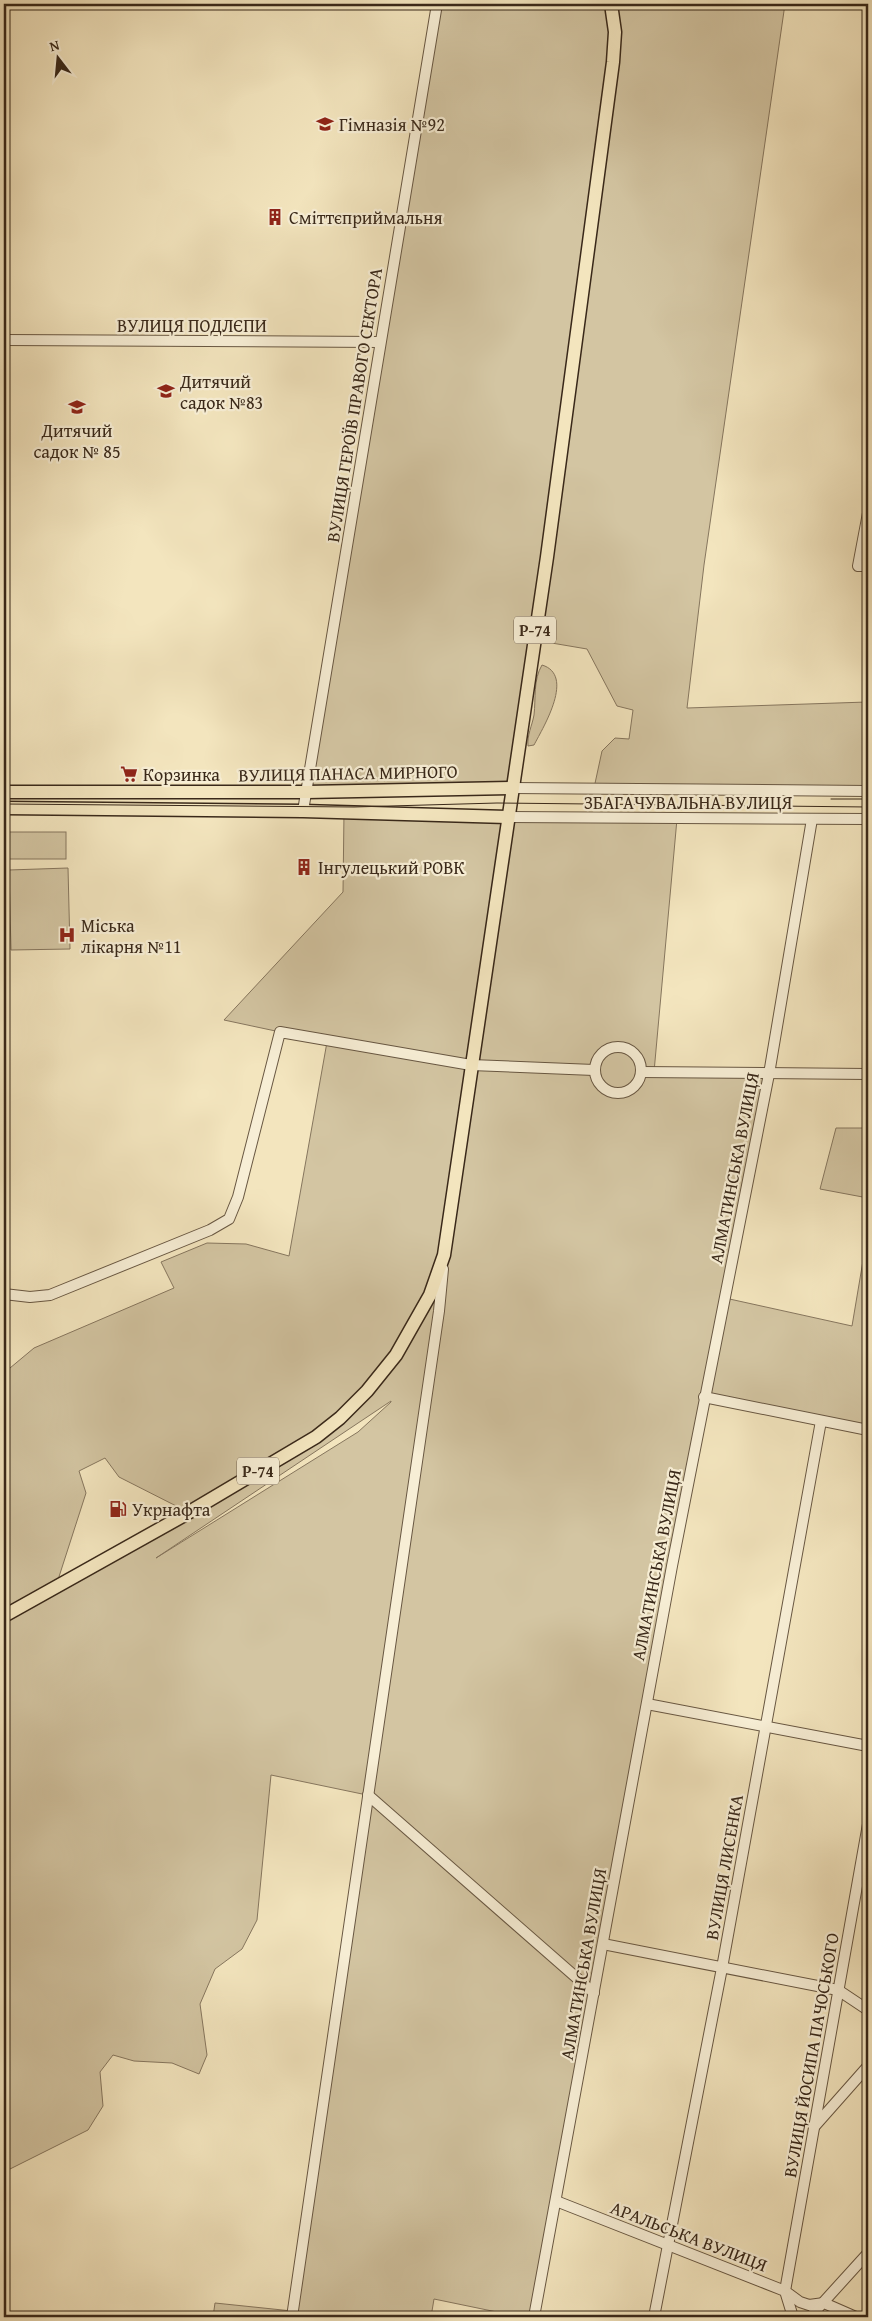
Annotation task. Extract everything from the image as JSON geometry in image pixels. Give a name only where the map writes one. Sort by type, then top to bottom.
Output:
[{"type":"main road","name":"Р-74","points":[[4,1616],[181,1517],[316,1438],[367,1392],[396,1355],[430,1295],[444,1255],[507,817],[547,558],[614,62],[615,32],[611,4]]},
{"type":"main road","name":"ВУЛИЦЯ ПАНАСА МИРНОГО","points":[[4,792],[306,792],[512,788]]},
{"type":"main road","name":"ВУЛИЦЯ ПАНАСА МИРНОГО","points":[[4,808],[303,811],[507,817]]},
{"type":"street","name":"ВУЛИЦЯ ГЕРОЇВ ПРАВОГО СЕКТОРА","points":[[303,811],[437,4]]},
{"type":"street","name":"ВУЛИЦЯ ПОДЛЄПИ","points":[[4,340],[380,342]]},
{"type":"street","points":[[863,566],[868,513]]},
{"type":"street","name":"ЗБАГАЧУВАЛЬНА ВУЛИЦЯ","points":[[512,788],[868,791]]},
{"type":"street","name":"ЗБАГАЧУВАЛЬНА ВУЛИЦЯ","points":[[507,817],[868,819]]},
{"type":"street","name":"АЛМАТИНСЬКА ВУЛИЦЯ","points":[[534,2317],[704,1397],[769,1074],[812,819]]},
{"type":"street","points":[[4,1294],[30,1297],[50,1295],[210,1230],[229,1219],[238,1197],[251,1153],[280,1032],[471,1065],[594,1070]]},
{"type":"street","points":[[619,1047],[627,1049],[636,1055],[641,1065],[638,1081],[630,1090],[616,1094],[608,1092],[600,1085],[594,1070],[600,1055],[612,1048],[619,1047]]},
{"type":"street","points":[[641,1072],[868,1074]]},
{"type":"street","points":[[292,2317],[439,1311],[444,1255]]},
{"type":"street","points":[[704,1397],[868,1430]]},
{"type":"street","name":"ВУЛИЦЯ ЛИСЕНКА","points":[[654,2317],[722,1968],[820,1421]]},
{"type":"street","points":[[647,1704],[767,1725],[868,1746]]},
{"type":"street","points":[[368,1795],[594,1993]]},
{"type":"street","name":"ВУЛИЦЯ ЙОСИПА ПАЧОСЬКОГО","points":[[785,2291],[838,1990],[858,1890],[868,1824]]},
{"type":"street","points":[[858,1890],[868,1878]]},
{"type":"street","points":[[603,1944],[838,1990],[868,2010]]},
{"type":"street","points":[[814,2128],[868,2066]]},
{"type":"street","name":"АРАЛЬСЬКА ВУЛИЦЯ","points":[[556,2200],[785,2291],[800,2302],[809,2305],[824,2303]]},
{"type":"street","points":[[810,2317],[868,2253]]},
{"type":"street","points":[[785,2291],[793,2317]]},
{"type":"street","points":[[824,2303],[856,2317]]},
{"type":"shaded area","points":[[437,4],[785,4],[704,565],[687,708],[867,702],[865,791],[594,788],[602,751],[615,738],[629,739],[633,710],[617,706],[587,649],[534,640],[512,788],[307,792]]},
{"type":"shaded area","points":[[542,665],[552,671],[556,679],[557,690],[550,714],[544,726],[534,745],[528,746],[534,715],[537,677]]},
{"type":"shaded area","points":[[344,812],[677,819],[654,1072],[769,1074],[725,1298],[852,1326],[868,1231],[868,1430],[705,1397],[534,2317],[521,2317],[434,2299],[431,2317],[213,2317],[215,2303],[292,2311],[367,1795],[271,1775],[257,1920],[242,1949],[215,1969],[200,2004],[207,2055],[199,2074],[172,2063],[134,2061],[113,2055],[100,2072],[103,2106],[88,2130],[4,2172],[4,1373],[34,1348],[174,1288],[161,1262],[207,1243],[246,1244],[289,1256],[327,1042],[224,1020],[343,892]],"holes":[[[391,1401],[358,1432],[156,1558]],[[105,1458],[119,1477],[188,1512],[56,1586],[86,1493],[79,1471]]]},
{"type":"shaded area","points":[[9,832],[66,832],[66,859],[9,859]]},
{"type":"shaded area","points":[[68,868],[70,949],[11,950],[9,870]]},
{"type":"shaded area","points":[[836,1128],[868,1128],[868,1198],[820,1189]]},
{"type":"tram line","points":[[831,799],[868,799]]},
{"type":"tram line","points":[[4,804],[354,807],[497,803],[868,807]]},
{"type":"place","name":"Гімназія №92","points":[[325,124]]},
{"type":"place","name":"Сміттєприймальня","points":[[275,217]]},
{"type":"place","name":"Дитячий садок №83","points":[[166,391]]},
{"type":"place","name":"Дитячий садок № 85","points":[[77,407]]},
{"type":"place","name":"Корзинка","points":[[129,774]]},
{"type":"place","name":"Інгулецький РОВК","points":[[304,867]]},
{"type":"place","name":"Міська лікарня №11","points":[[67,935]]},
{"type":"place","name":"Укрнафта","points":[[118,1509]]}]
